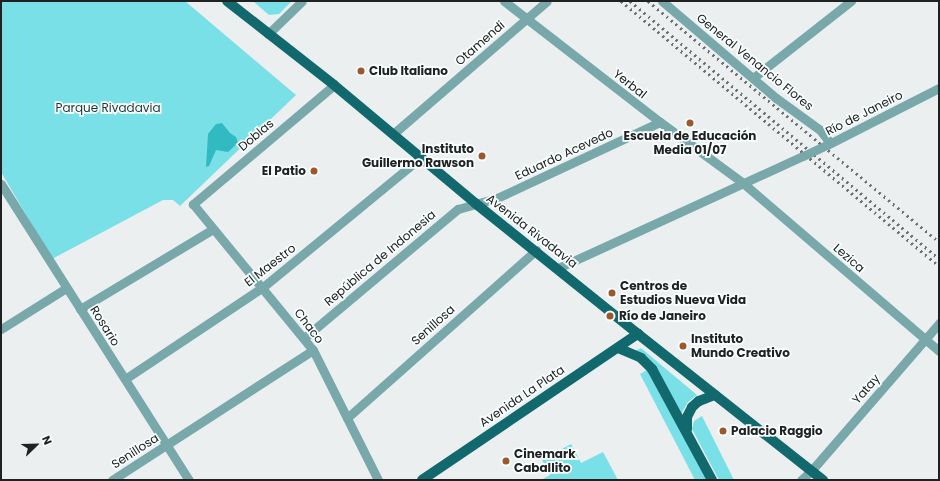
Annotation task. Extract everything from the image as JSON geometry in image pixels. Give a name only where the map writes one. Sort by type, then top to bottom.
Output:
[{"type":"main road","name":"Avenida Rivadavia","points":[[227,1],[334,85],[476,203],[638,334],[823,480]]},
{"type":"main road","name":"Avenida La Plata","points":[[422,480],[638,334]]},
{"type":"main road","points":[[618,348],[641,358],[652,369],[688,432],[712,480]]},
{"type":"main road","points":[[688,432],[687,417],[692,407],[699,401],[715,395]]},
{"type":"street","points":[[268,34],[302,1]]},
{"type":"street","name":"Yerbal","points":[[504,1],[660,122],[743,183]]},
{"type":"street","name":"Otamendi","points":[[393,134],[547,1]]},
{"type":"street","name":"General Venancio Flores","points":[[662,1],[776,98],[820,130],[829,144]]},
{"type":"street","points":[[753,78],[851,1]]},
{"type":"street","name":"Doblas","points":[[193,204],[334,85]]},
{"type":"street","name":"Río de Janeiro","points":[[558,268],[829,144],[939,88]]},
{"type":"street","name":"Eduardo Acevedo","points":[[476,203],[497,198],[660,122]]},
{"type":"street","name":"El Maestro","points":[[125,379],[263,287],[421,157]]},
{"type":"street","name":"Lezica","points":[[743,183],[939,350]]},
{"type":"street","name":"Rosario","points":[[1,184],[189,480]]},
{"type":"street","name":"República de Indonesia","points":[[304,338],[458,209],[476,203]]},
{"type":"street","name":"Chaco","points":[[193,204],[212,229],[263,287],[313,350],[378,480]]},
{"type":"street","points":[[80,309],[212,229]]},
{"type":"street","name":"Senillosa","points":[[347,418],[536,250]]},
{"type":"street","points":[[1,329],[66,288]]},
{"type":"street","name":"Yatay","points":[[801,480],[811,471],[939,323]]},
{"type":"street","name":"Senillosa","points":[[112,480],[313,350]]},
{"type":"green space","name":"Parque Rivadavia","points":[[1,1],[185,1],[296,95],[180,206],[173,200],[163,200],[52,259],[1,172]]},
{"type":"green space","points":[[253,1],[292,1],[279,14],[269,15]]},
{"type":"green space","points":[[641,348],[697,395],[688,402],[681,414],[635,351]]},
{"type":"green space","points":[[649,369],[708,480],[695,480],[640,374]]},
{"type":"green space","points":[[702,416],[734,480],[719,480],[692,429],[694,421]]},
{"type":"green space","points":[[571,444],[581,463],[603,452],[618,480],[541,480],[550,475],[542,460]]},
{"type":"shaded area","points":[[222,123],[230,133],[236,137],[238,143],[228,152],[216,150],[209,166],[206,167],[208,134],[216,124]]},
{"type":"railway","points":[[621,1],[939,266]]},
{"type":"railway","points":[[630,1],[939,258]]},
{"type":"railway","points":[[648,1],[939,242]]},
{"type":"place","name":"Club Italiano","points":[[361,71]]},
{"type":"place","name":"Escuela de Educación Media 01/07","points":[[690,123]]},
{"type":"place","name":"Instituto Guillermo Rawson","points":[[482,156]]},
{"type":"place","name":"El Patio","points":[[314,171]]},
{"type":"place","name":"Centros de Estudios Nueva Vida","points":[[612,293]]},
{"type":"place","name":"Río de Janeiro","points":[[610,316]]},
{"type":"place","name":"Instituto Mundo Creativo","points":[[683,346]]},
{"type":"place","name":"Palacio Raggio","points":[[723,431]]},
{"type":"place","name":"Cinemark Caballito","points":[[506,461]]}]
